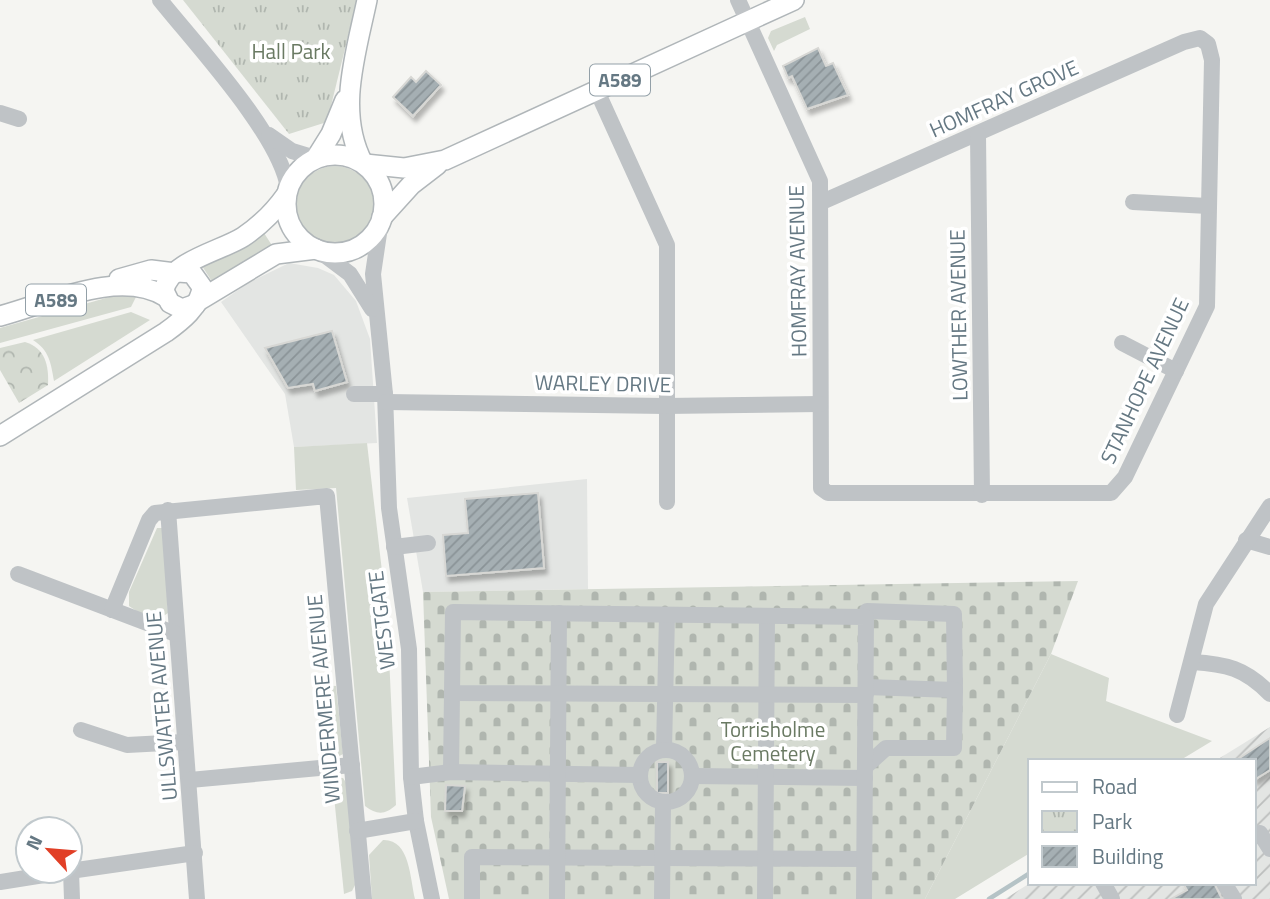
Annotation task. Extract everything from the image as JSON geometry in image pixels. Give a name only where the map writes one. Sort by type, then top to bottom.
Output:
[{"type":"main road","points":[[136,348],[161,320],[167,280],[263,223],[287,191],[295,173],[316,158],[337,120],[351,79],[367,0]]},
{"type":"main road","name":"A589","points":[[0,316],[113,285],[147,286],[178,308],[197,303],[275,254],[317,250],[346,252],[361,246],[372,236],[382,219],[411,185],[445,160],[794,0]]},
{"type":"main road","points":[[351,79],[350,128],[364,164],[382,190],[382,219]]},
{"type":"main road","name":"A589","points":[[316,158],[339,154],[364,164],[404,168],[445,160]]},
{"type":"main road","points":[[287,191],[285,208],[294,232],[317,250]]},
{"type":"main road","points":[[0,436],[136,348],[173,328],[197,303],[202,287],[199,279],[188,271],[177,272]]},
{"type":"main road","name":"A589","points":[[113,285],[120,278],[141,272],[177,272]]},
{"type":"street","points":[[160,0],[261,129],[282,164],[287,191]]},
{"type":"street","name":"HOMFRAY AVENUE","points":[[738,0],[814,165],[822,202],[820,404],[823,492]]},
{"type":"street","name":"HOMFRAY GROVE","points":[[822,202],[1184,42],[1195,38],[1204,40]]},
{"type":"street","name":"STANHOPE AVENUE","points":[[823,492],[982,495],[1111,492],[1125,477],[1207,306],[1212,60],[1204,40]]},
{"type":"street","points":[[597,91],[667,245],[667,502]]},
{"type":"street","points":[[0,113],[19,120]]},
{"type":"street","points":[[261,129],[292,151],[316,158]]},
{"type":"street","name":"LOWTHER AVENUE","points":[[978,135],[982,495]]},
{"type":"street","points":[[1133,202],[1208,206]]},
{"type":"street","name":"WESTGATE","points":[[382,219],[373,260],[386,398],[389,508],[408,649],[411,777],[416,821],[432,899]]},
{"type":"street","name":"WESTGATE","points":[[317,250],[354,279],[370,304],[380,335]]},
{"type":"street","points":[[1122,343],[1176,371]]},
{"type":"street","name":"WARLEY DRIVE","points":[[354,394],[386,398],[665,406],[820,404]]},
{"type":"street","name":"WINDERMERE AVENUE","points":[[168,510],[327,496],[363,899]]},
{"type":"street","points":[[1177,715],[1206,604],[1270,506]]},
{"type":"street","points":[[112,610],[149,520],[155,513],[168,510]]},
{"type":"street","name":"ULLSWATER AVENUE","points":[[168,510],[197,899]]},
{"type":"street","points":[[1247,540],[1270,547]]},
{"type":"street","points":[[394,547],[428,543]]},
{"type":"street","points":[[18,574],[176,634]]},
{"type":"street","points":[[692,776],[766,777],[865,772],[886,748],[954,748],[954,614],[867,611],[866,617],[866,691],[865,772],[864,859],[864,899]]},
{"type":"street","points":[[452,772],[453,612],[866,617]]},
{"type":"street","points":[[557,899],[559,613]]},
{"type":"street","points":[[664,750],[667,615]]},
{"type":"street","points":[[765,899],[767,616]]},
{"type":"street","points":[[1192,662],[1227,664],[1256,680],[1270,694]]},
{"type":"street","points":[[452,693],[766,695],[955,690]]},
{"type":"street","points":[[81,730],[127,745],[184,742]]},
{"type":"street","points":[[664,750],[679,753],[688,762],[692,776],[688,790],[677,800],[663,802],[652,799],[642,787],[639,775],[645,760],[655,752],[664,750]]},
{"type":"street","points":[[190,780],[352,765]]},
{"type":"street","points":[[411,777],[452,772],[639,775]]},
{"type":"street","points":[[662,899],[663,802]]},
{"type":"street","points":[[357,831],[416,821]]},
{"type":"street","points":[[1260,833],[1270,849]]},
{"type":"street","points":[[84,869],[195,853]]},
{"type":"street","points":[[472,899],[472,857],[864,859]]},
{"type":"shaded area","points":[[289,263],[318,268],[334,275],[356,301],[370,339],[377,443],[294,447],[285,394],[221,302],[248,283]]},
{"type":"shaded area","points":[[587,479],[588,589],[423,592],[407,498]]},
{"type":"shaded area","points":[[1270,727],[1270,899],[1005,899],[1028,884],[1256,885],[1256,759],[1218,759]]},
{"type":"green space","name":"Hall Park","points":[[183,0],[357,0],[327,122],[289,134]]},
{"type":"green space","points":[[805,17],[810,29],[777,45],[774,51],[768,38],[771,31]]},
{"type":"green space","points":[[335,166],[350,169],[367,183],[374,205],[371,220],[357,237],[335,244],[320,241],[303,227],[296,205],[299,190],[313,173]]},
{"type":"green space","points":[[264,233],[273,247],[213,283],[202,266]]},
{"type":"green space","points":[[138,293],[131,307],[0,343],[0,328],[120,294]]},
{"type":"green space","points":[[131,312],[150,320],[54,381],[46,353],[33,340]]},
{"type":"green space","points":[[25,342],[37,348],[44,358],[48,385],[19,403],[0,370],[0,348]]},
{"type":"green space","points":[[367,443],[387,614],[396,805],[381,813],[365,806],[336,488],[296,490],[294,447]]},
{"type":"green space","points":[[157,528],[163,528],[168,613],[159,619],[144,616],[129,606],[129,592]]},
{"type":"green space","name":"Torrisholme Cemetery","points":[[1078,581],[1051,654],[925,899],[449,899],[431,817],[423,592]]},
{"type":"green space","points":[[1051,654],[1109,678],[1106,701],[1212,741],[1182,759],[1028,759],[1028,854],[955,899],[925,899]]},
{"type":"green space","points":[[324,685],[336,686],[343,754],[332,760]]},
{"type":"green space","points":[[332,777],[343,778],[347,784],[355,885],[352,891],[344,894]]},
{"type":"green space","points":[[383,840],[392,841],[404,853],[415,899],[372,899],[369,855]]},
{"type":"building","points":[[818,48],[826,66],[833,63],[848,95],[807,109],[792,76],[788,78],[783,66]]},
{"type":"building","points":[[426,71],[441,85],[413,116],[393,97],[411,77],[416,82]]},
{"type":"building","points":[[332,331],[347,382],[315,391],[313,384],[288,388],[265,348]]},
{"type":"building","points":[[538,493],[544,568],[446,576],[443,535],[468,533],[465,499]]},
{"type":"building","points":[[1270,738],[1270,770],[1256,779],[1256,759],[1238,759]]},
{"type":"building","points":[[657,762],[668,762],[668,793],[657,793]]},
{"type":"building","points":[[446,785],[465,786],[462,811],[445,811]]},
{"type":"building","points":[[1184,885],[1215,885],[1222,899],[1171,899],[1187,890]]},
{"type":"waterway","points":[[989,899],[1028,874]]}]
